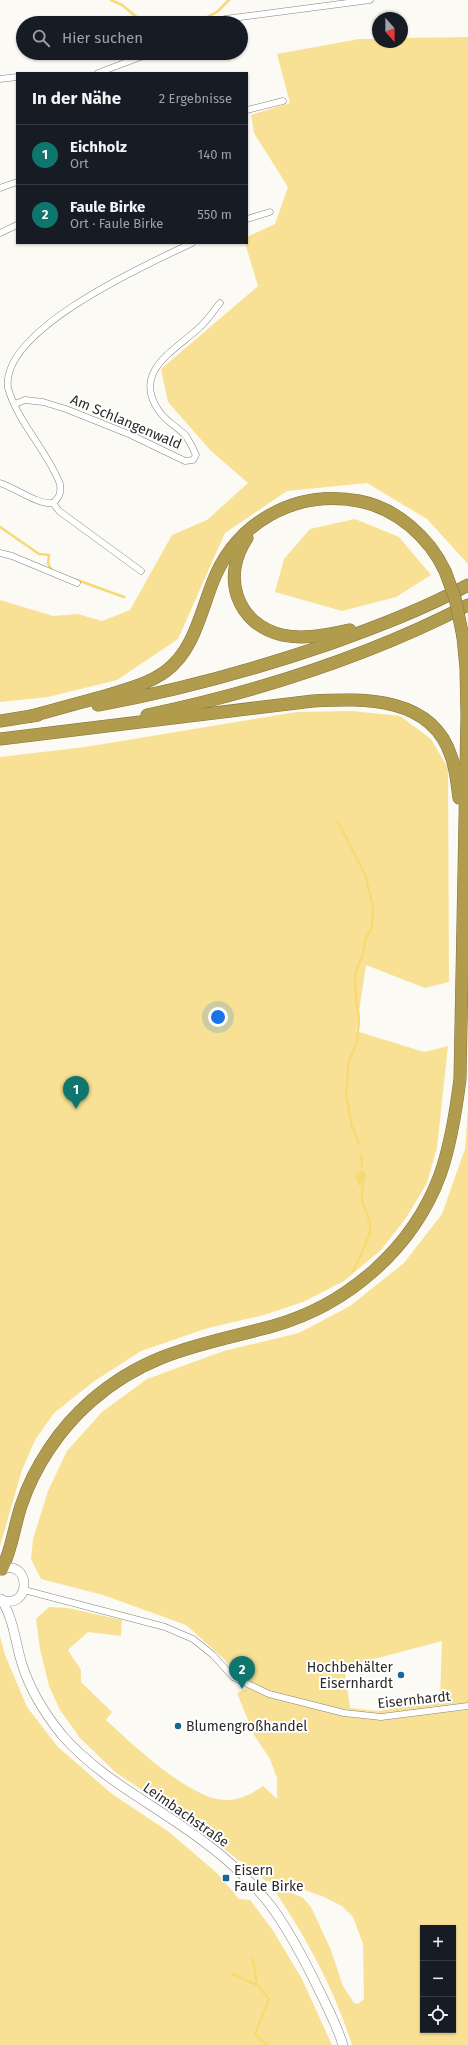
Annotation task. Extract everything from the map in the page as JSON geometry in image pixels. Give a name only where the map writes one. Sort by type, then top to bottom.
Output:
[{"type":"highway","points":[[5,1569],[22,1506],[29,1487],[45,1456],[74,1418],[106,1388],[124,1376],[162,1356],[206,1342],[296,1318],[338,1298],[369,1275],[392,1254],[419,1217],[440,1175],[447,1152],[457,1103],[461,1054],[467,690],[463,637],[455,598],[445,571],[435,553],[417,531],[392,513],[362,502],[330,498],[314,499],[283,508],[255,525],[240,537],[228,552],[212,583],[195,632],[178,660],[166,671],[137,687],[31,716]]},
{"type":"highway","points":[[255,525],[242,546],[233,573],[238,599],[246,612],[256,622],[274,632],[297,637],[379,626]]},
{"type":"highway","points":[[0,721],[156,694],[221,678],[287,658],[379,626],[468,585]]},
{"type":"highway","points":[[77,729],[161,712],[293,676],[388,642],[468,605]]},
{"type":"highway","points":[[0,739],[314,701],[364,700],[399,706],[425,719],[439,732],[446,744],[454,767],[465,830]]},
{"type":"highway","points":[[465,830],[468,813]]},
{"type":"main road","points":[[5,1569],[20,1573],[24,1579],[24,1590]]},
{"type":"main road","name":"Leimbachstraße","points":[[11,1617],[16,1599],[24,1590]]},
{"type":"main road","name":"Leimbachstraße","points":[[0,1599],[8,1601],[16,1599]]},
{"type":"main road","name":"Leimbachstraße","points":[[0,1599],[11,1617],[22,1666],[33,1691],[43,1709],[62,1735],[86,1759],[111,1780],[179,1824],[231,1864],[270,1906],[309,1971],[339,2032],[343,2045]]},
{"type":"street","points":[[248,16],[370,0]]},
{"type":"street","points":[[101,72],[132,60]]},
{"type":"street","points":[[0,79],[16,77]]},
{"type":"street","points":[[248,110],[283,101]]},
{"type":"street","points":[[0,188],[16,182]]},
{"type":"street","points":[[248,219],[270,212]]},
{"type":"street","points":[[0,233],[16,225]]},
{"type":"street","points":[[0,483],[10,486],[44,503],[53,503],[61,492],[60,484],[15,404],[8,388],[6,378],[9,366],[29,338],[71,304],[190,244]]},
{"type":"street","name":"Am Schlangenwald","points":[[15,404],[25,400],[43,402],[66,409],[131,435],[185,461],[193,460],[196,455],[185,436],[160,413],[153,401],[150,382],[152,375],[160,362],[202,326],[220,303]]},
{"type":"street","points":[[53,503],[59,511],[141,571]]},
{"type":"street","points":[[0,553],[12,556],[77,583]]},
{"type":"street","name":"Eisernhardt","points":[[24,1590],[165,1627],[193,1639],[213,1655],[233,1677],[269,1694],[299,1702],[344,1713],[381,1717],[468,1706]]},
{"type":"shaded area","points":[[468,37],[468,564],[427,519],[367,483],[287,491],[225,533],[178,639],[117,680],[48,697],[0,702],[0,600],[53,616],[78,614],[102,621],[130,610],[172,535],[207,520],[248,483],[211,451],[168,402],[161,369],[258,286],[245,244],[248,244],[248,237],[275,224],[288,187],[254,133],[251,115],[290,103],[277,54],[359,39],[372,39],[372,48],[408,48],[408,38]]},
{"type":"shaded area","points":[[355,519],[399,537],[431,575],[396,597],[342,611],[275,592],[284,559],[310,529]]},
{"type":"shaded area","points":[[352,711],[400,716],[431,739],[448,768],[449,982],[425,988],[366,965],[356,1031],[424,1052],[448,1046],[437,1147],[427,1183],[406,1218],[381,1250],[344,1281],[303,1302],[264,1315],[208,1328],[141,1351],[93,1382],[54,1413],[35,1440],[22,1470],[0,1546],[0,757],[85,747],[297,712]]},
{"type":"shaded area","points":[[468,1108],[468,2045],[352,2045],[320,1966],[276,1893],[282,1890],[302,1897],[311,1907],[331,1950],[343,1986],[354,2003],[358,2004],[364,1999],[363,1944],[353,1917],[342,1906],[324,1897],[294,1886],[266,1881],[177,1813],[115,1772],[80,1738],[60,1710],[49,1686],[40,1649],[36,1619],[49,1607],[68,1608],[122,1620],[121,1636],[88,1632],[68,1650],[81,1670],[81,1682],[112,1712],[106,1720],[130,1742],[178,1780],[194,1790],[210,1797],[224,1800],[240,1798],[263,1786],[277,1799],[277,1778],[270,1759],[254,1735],[237,1693],[247,1688],[251,1678],[232,1669],[223,1658],[186,1625],[103,1595],[41,1579],[31,1559],[33,1539],[48,1491],[67,1451],[102,1412],[147,1379],[224,1351],[299,1333],[350,1306],[404,1263],[442,1214],[465,1149]],"holes":[[[442,1641],[440,1701],[378,1711],[350,1708],[344,1667]]]},
{"type":"shaded area","points":[[361,1170],[365,1172],[366,1177],[363,1187],[359,1186],[355,1176]]},
{"type":"shaded area","points":[[0,1636],[5,1655],[27,1707],[58,1747],[112,1794],[169,1832],[218,1874],[239,1899],[250,1900],[272,1929],[302,1979],[332,2045],[0,2045]]},
{"type":"waterway","points":[[111,0],[122,5],[135,16]]},
{"type":"waterway","points":[[209,16],[217,12],[229,0]]},
{"type":"waterway","points":[[0,527],[39,554],[49,555],[48,564],[52,570]]},
{"type":"waterway","points":[[77,580],[124,597]]},
{"type":"waterway","points":[[338,822],[365,874],[373,906],[372,928],[366,938],[363,954],[355,974],[359,1018],[357,1043],[349,1060],[346,1095],[352,1127],[359,1143]]},
{"type":"waterway","points":[[361,1155],[362,1166]]},
{"type":"waterway","points":[[353,1271],[367,1241],[370,1228],[369,1218],[362,1198],[363,1187]]},
{"type":"waterway","points":[[253,1959],[257,1985],[269,1999],[255,2034],[267,2045]]},
{"type":"waterway","points":[[232,1974],[257,1985]]},
{"type":"place","name":"Eichholz","points":[[76,1109]]},
{"type":"place","name":"Hochbehälter Eisernhardt","points":[[401,1675]]},
{"type":"place","name":"Faule Birke","points":[[242,1689]]},
{"type":"place","name":"Blumengroßhandel","points":[[178,1726]]},
{"type":"place","name":"Eisern Faule Birke","points":[[226,1878]]}]
